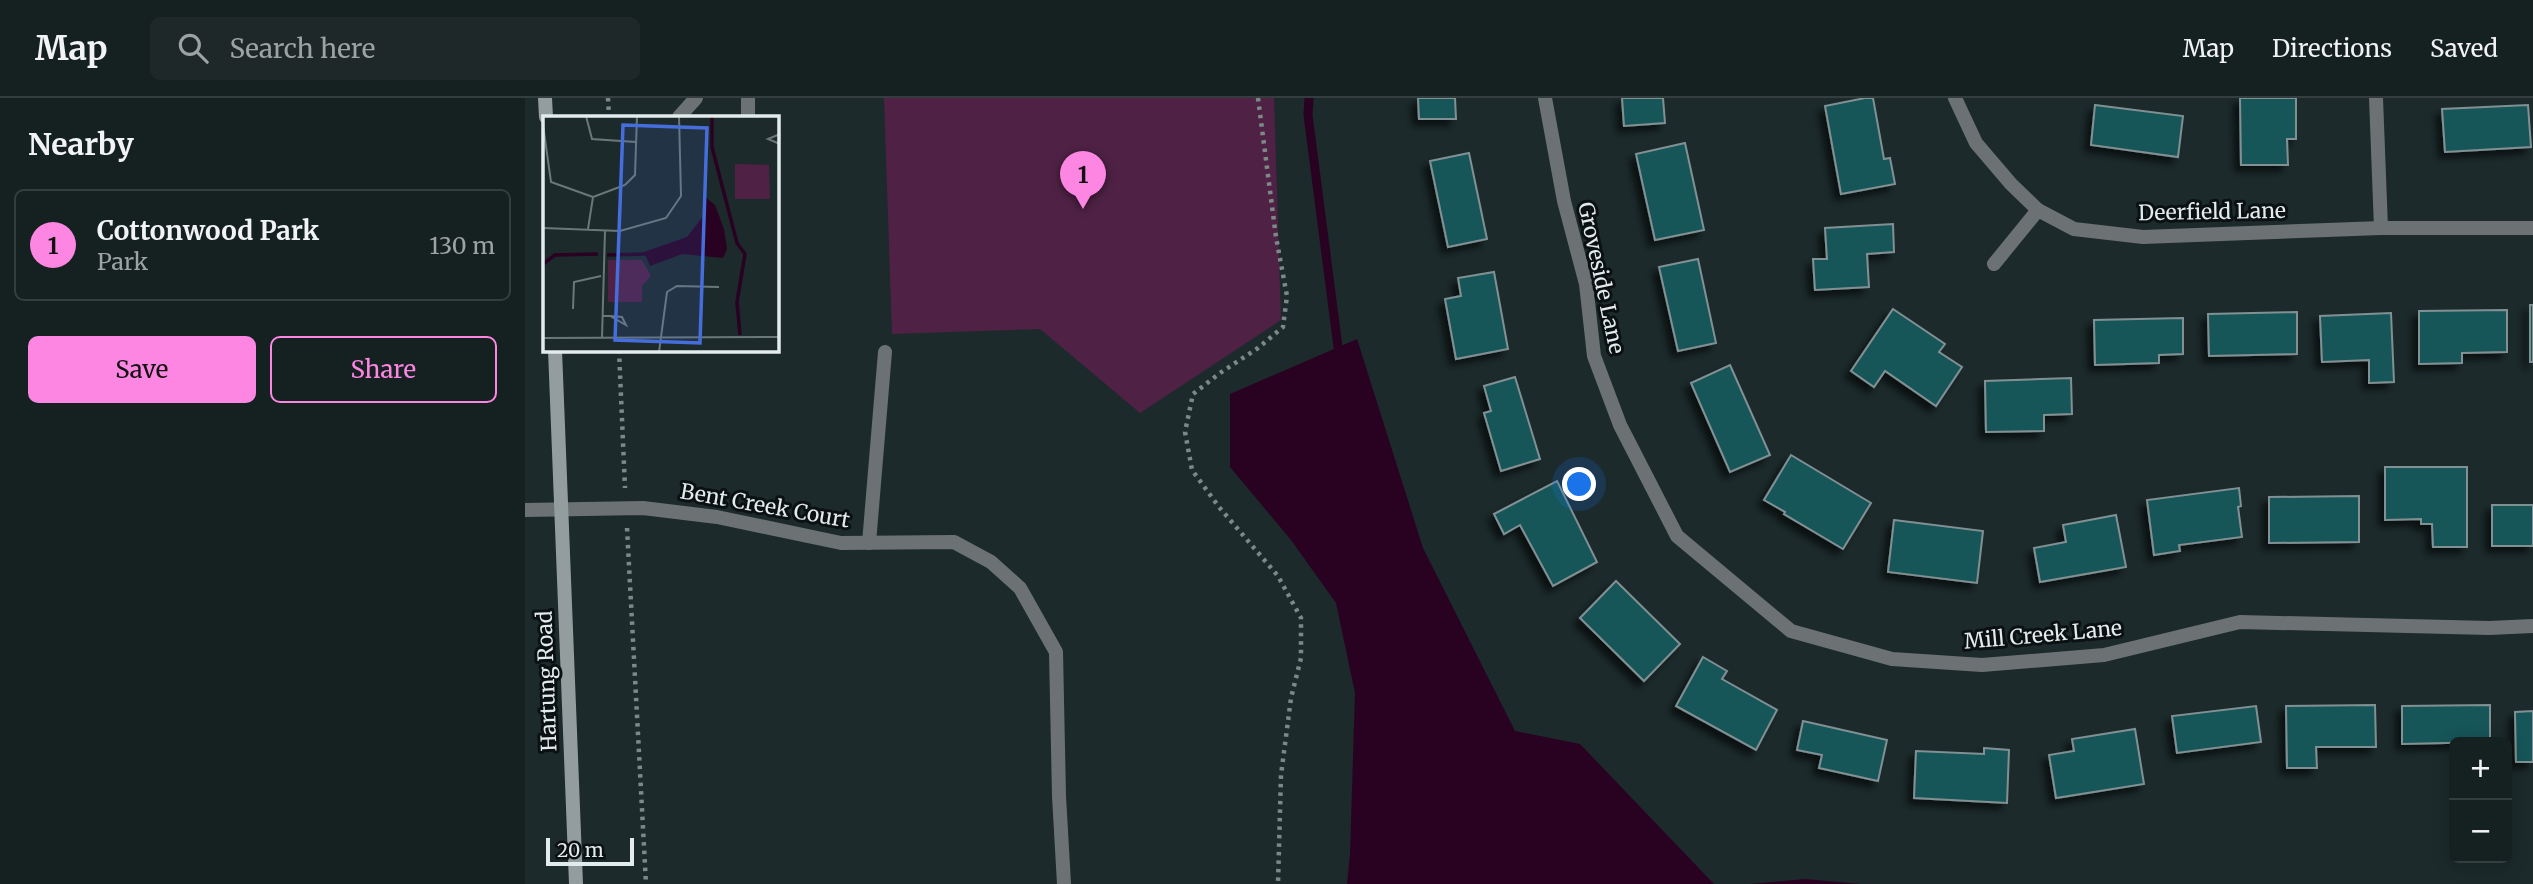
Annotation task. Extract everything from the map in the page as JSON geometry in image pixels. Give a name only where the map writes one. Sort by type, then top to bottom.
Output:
[{"type":"street","points":[[545,98],[546,116]]},
{"type":"street","points":[[680,116],[696,98]]},
{"type":"street","points":[[748,98],[748,116]]},
{"type":"street","name":"Groveside Lane","points":[[1545,98],[1564,201],[1586,284],[1594,356],[1620,425],[1677,536]]},
{"type":"street","name":"Deerfield Lane","points":[[1955,98],[1976,142],[2011,184],[2038,210],[2074,229],[2143,237],[2381,228],[2533,228]]},
{"type":"street","points":[[2376,98],[2381,228]]},
{"type":"street","points":[[1994,264],[2038,210]]},
{"type":"street","name":"Hartung Road","points":[[555,352],[576,884]]},
{"type":"street","points":[[869,543],[885,352]]},
{"type":"street","name":"Bent Creek Court","points":[[525,510],[643,508],[717,517],[841,543],[954,541],[991,562],[1020,588],[1056,652],[1064,884]]},
{"type":"street","name":"Mill Creek Lane","points":[[1677,536],[1791,631],[1892,659],[1982,665],[2104,655],[2240,622],[2489,628],[2533,626]]},
{"type":"path","points":[[608,98],[609,116]]},
{"type":"path","points":[[1258,98],[1276,237],[1287,296],[1283,327],[1193,394],[1185,432],[1192,470],[1277,576],[1301,618],[1301,658],[1291,698],[1281,775],[1278,884]]},
{"type":"path","points":[[619,352],[646,884]]},
{"type":"shaded area","points":[[884,98],[1274,98],[1281,320],[1140,413],[1040,329],[892,334]]},
{"type":"shaded area","points":[[1357,339],[1423,548],[1515,731],[1580,744],[1714,884],[1347,884],[1355,693],[1336,603],[1291,540],[1230,467],[1230,394]]},
{"type":"shaded area","points":[[1805,879],[1860,884],[1750,884]]},
{"type":"building","points":[[1418,98],[1455,98],[1456,119],[1419,119]]},
{"type":"building","points":[[1622,98],[1663,98],[1665,123],[1624,126]]},
{"type":"building","points":[[1873,98],[1884,159],[1890,158],[1895,184],[1841,194],[1825,106]]},
{"type":"building","points":[[2240,98],[2296,98],[2296,139],[2287,139],[2288,165],[2241,165]]},
{"type":"building","points":[[2095,105],[2183,116],[2178,157],[2091,145]]},
{"type":"building","points":[[2528,105],[2531,147],[2445,152],[2442,109]]},
{"type":"building","points":[[1685,143],[1704,230],[1655,240],[1636,154]]},
{"type":"building","points":[[1469,153],[1487,239],[1448,247],[1430,161]]},
{"type":"building","points":[[1893,224],[1894,252],[1867,254],[1869,287],[1815,290],[1813,259],[1827,259],[1825,228]]},
{"type":"building","points":[[1698,259],[1716,343],[1678,351],[1659,267]]},
{"type":"building","points":[[1494,272],[1508,349],[1456,359],[1445,299],[1461,296],[1458,278]]},
{"type":"building","points":[[2530,305],[2533,305],[2533,362],[2530,362]]},
{"type":"building","points":[[1893,309],[1945,344],[1939,352],[1962,367],[1936,406],[1885,371],[1874,387],[1851,371]]},
{"type":"building","points":[[2507,310],[2507,352],[2462,353],[2462,363],[2419,364],[2419,311]]},
{"type":"building","points":[[2297,312],[2297,354],[2209,356],[2208,314]]},
{"type":"building","points":[[2391,313],[2394,382],[2369,383],[2369,360],[2322,362],[2320,316]]},
{"type":"building","points":[[2183,318],[2183,354],[2159,355],[2159,363],[2095,365],[2094,320]]},
{"type":"building","points":[[1730,365],[1770,455],[1730,472],[1691,383]]},
{"type":"building","points":[[1515,377],[1540,459],[1501,471],[1484,413],[1491,411],[1484,386]]},
{"type":"building","points":[[2071,378],[2072,414],[2044,415],[2044,431],[1986,432],[1985,381]]},
{"type":"building","points":[[1791,455],[1871,503],[1843,549],[1764,500]]},
{"type":"building","points":[[2385,467],[2467,467],[2467,547],[2433,547],[2432,524],[2421,524],[2421,519],[2385,520]]},
{"type":"building","points":[[1557,481],[1597,562],[1553,586],[1520,525],[1504,534],[1494,514]]},
{"type":"building","points":[[2239,488],[2241,506],[2238,507],[2242,537],[2179,545],[2180,551],[2154,555],[2147,500]]},
{"type":"building","points":[[2359,496],[2359,542],[2269,543],[2269,497]]},
{"type":"building","points":[[2492,505],[2533,505],[2533,546],[2492,546]]},
{"type":"building","points":[[2116,515],[2126,567],[2040,582],[2034,548],[2066,542],[2063,525]]},
{"type":"building","points":[[1894,520],[1983,531],[1977,583],[1888,572]]},
{"type":"building","points":[[1616,581],[1680,644],[1644,681],[1580,618]]},
{"type":"building","points":[[1703,657],[1727,671],[1722,679],[1777,710],[1756,750],[1676,706]]},
{"type":"building","points":[[2375,705],[2376,747],[2316,747],[2317,768],[2287,768],[2286,706]]},
{"type":"building","points":[[2490,705],[2490,737],[2449,737],[2449,743],[2402,744],[2402,706]]},
{"type":"building","points":[[2256,706],[2261,742],[2177,753],[2172,716]]},
{"type":"building","points":[[2533,711],[2533,762],[2516,762],[2515,712]]},
{"type":"building","points":[[1803,721],[1887,740],[1878,781],[1819,768],[1822,755],[1797,750]]},
{"type":"building","points":[[2135,729],[2144,784],[2056,798],[2049,755],[2074,751],[2072,739]]},
{"type":"building","points":[[1984,748],[2009,750],[2007,803],[1914,798],[1916,751],[1984,754]]},
{"type":"waterway","points":[[1309,98],[1308,115],[1338,347]]},
{"type":"place","name":"Cottonwood Park","points":[[1083,209]]}]
